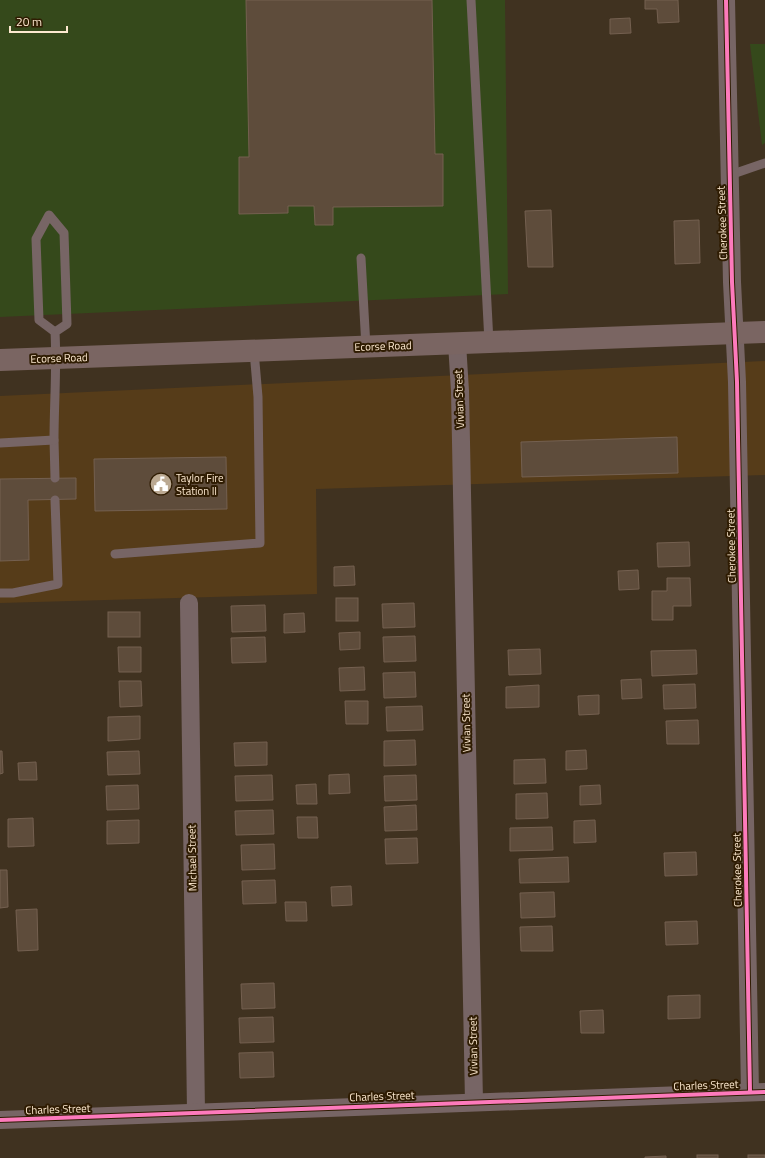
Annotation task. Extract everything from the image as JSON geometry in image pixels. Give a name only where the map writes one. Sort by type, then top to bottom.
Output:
[{"type":"main road","name":"Ecorse Road","points":[[0,360],[765,332]]},
{"type":"street","name":"Cherokee Street","points":[[726,0],[758,1092]]},
{"type":"street","name":"Vivian Street","points":[[457,343],[460,392],[474,1102]]},
{"type":"street","name":"Michael Street","points":[[189,603],[196,1112]]},
{"type":"street","name":"Charles Street","points":[[0,1120],[758,1092]]},
{"type":"lane","points":[[471,0],[489,342]]},
{"type":"lane","points":[[730,175],[765,163]]},
{"type":"lane","points":[[49,215],[64,233],[67,324],[55,332],[39,320],[36,239],[49,215]]},
{"type":"lane","points":[[361,258],[366,347]]},
{"type":"lane","points":[[55,332],[55,478]]},
{"type":"lane","points":[[115,554],[260,543],[258,397],[254,351]]},
{"type":"lane","points":[[0,443],[54,440]]},
{"type":"lane","points":[[0,593],[13,593],[58,584],[56,500]]},
{"type":"shaded area","points":[[765,361],[765,475],[316,489],[317,594],[0,603],[0,396]]},
{"type":"green space","points":[[0,0],[505,0],[508,294],[0,317]]},
{"type":"green space","points":[[750,44],[765,44],[765,143],[762,145]]},
{"type":"building","points":[[246,0],[432,0],[435,154],[443,154],[443,206],[333,207],[333,225],[315,225],[314,206],[288,206],[288,213],[239,214],[239,157],[249,157]]},
{"type":"building","points":[[645,0],[678,0],[679,22],[658,23],[657,9],[645,9]]},
{"type":"building","points":[[630,18],[631,33],[610,34],[610,19]]},
{"type":"building","points":[[551,210],[553,267],[528,267],[525,211]]},
{"type":"building","points":[[699,220],[700,263],[675,264],[674,221]]},
{"type":"building","points":[[677,437],[678,473],[522,477],[521,442]]},
{"type":"building","name":"Taylor Fire Station II","points":[[226,457],[227,509],[95,511],[94,459]]},
{"type":"building","points":[[76,478],[76,499],[28,500],[29,560],[0,561],[0,479]]},
{"type":"building","points":[[689,542],[690,566],[658,567],[657,543]]},
{"type":"building","points":[[354,566],[355,585],[334,586],[334,567]]},
{"type":"building","points":[[638,570],[639,589],[619,590],[618,571]]},
{"type":"building","points":[[667,578],[690,578],[691,606],[673,606],[673,620],[652,620],[652,591],[667,591]]},
{"type":"building","points":[[336,598],[358,598],[358,621],[336,621]]},
{"type":"building","points":[[414,603],[415,627],[383,628],[382,604]]},
{"type":"building","points":[[265,605],[266,631],[232,632],[231,606]]},
{"type":"building","points":[[108,612],[140,612],[140,637],[108,637]]},
{"type":"building","points":[[304,613],[305,632],[284,633],[284,614]]},
{"type":"building","points":[[360,632],[360,649],[340,650],[339,633]]},
{"type":"building","points":[[415,636],[416,661],[384,662],[383,637]]},
{"type":"building","points":[[265,637],[266,662],[232,663],[231,638]]},
{"type":"building","points":[[118,647],[141,647],[141,672],[119,672]]},
{"type":"building","points":[[540,649],[541,674],[509,675],[508,650]]},
{"type":"building","points":[[696,650],[697,674],[652,676],[651,651]]},
{"type":"building","points":[[364,667],[365,690],[340,691],[339,668]]},
{"type":"building","points":[[415,672],[416,697],[384,698],[383,673]]},
{"type":"building","points":[[641,679],[642,698],[622,699],[621,680]]},
{"type":"building","points":[[119,681],[141,681],[142,706],[120,707]]},
{"type":"building","points":[[695,684],[696,708],[664,709],[663,685]]},
{"type":"building","points":[[539,685],[539,707],[506,708],[506,687]]},
{"type":"building","points":[[599,695],[599,714],[579,715],[578,696]]},
{"type":"building","points":[[345,701],[368,701],[368,724],[346,724]]},
{"type":"building","points":[[422,706],[423,730],[387,731],[386,707]]},
{"type":"building","points":[[140,716],[140,739],[108,741],[108,717]]},
{"type":"building","points":[[698,720],[699,744],[667,744],[666,721]]},
{"type":"building","points":[[415,740],[416,765],[384,766],[384,741]]},
{"type":"building","points":[[267,742],[267,765],[235,766],[234,743]]},
{"type":"building","points":[[586,750],[587,769],[566,770],[566,751]]},
{"type":"building","points":[[0,751],[2,751],[3,773],[0,774]]},
{"type":"building","points":[[139,751],[140,774],[108,775],[107,752]]},
{"type":"building","points":[[545,759],[546,783],[514,784],[514,760]]},
{"type":"building","points":[[36,762],[37,780],[19,780],[18,763]]},
{"type":"building","points":[[349,774],[350,793],[329,794],[329,775]]},
{"type":"building","points":[[272,775],[273,800],[236,801],[235,776]]},
{"type":"building","points":[[416,775],[417,800],[385,801],[384,776]]},
{"type":"building","points":[[316,784],[317,804],[297,804],[296,785]]},
{"type":"building","points":[[138,785],[139,809],[107,810],[106,786]]},
{"type":"building","points":[[600,785],[601,804],[580,805],[580,786]]},
{"type":"building","points":[[547,793],[548,818],[516,819],[516,794]]},
{"type":"building","points":[[416,805],[417,830],[385,831],[384,807]]},
{"type":"building","points":[[273,810],[274,834],[236,835],[235,811]]},
{"type":"building","points":[[297,817],[317,817],[318,838],[298,838]]},
{"type":"building","points":[[33,818],[34,846],[8,847],[8,819]]},
{"type":"building","points":[[139,820],[139,843],[107,844],[107,821]]},
{"type":"building","points":[[595,820],[596,842],[574,843],[574,821]]},
{"type":"building","points":[[552,827],[553,850],[510,851],[510,828]]},
{"type":"building","points":[[417,838],[418,863],[386,864],[385,839]]},
{"type":"building","points":[[274,844],[275,869],[242,870],[241,845]]},
{"type":"building","points":[[696,852],[697,875],[665,876],[664,853]]},
{"type":"building","points":[[568,857],[569,882],[520,883],[519,859]]},
{"type":"building","points":[[0,870],[7,870],[8,907],[0,908]]},
{"type":"building","points":[[275,880],[276,903],[243,904],[242,881]]},
{"type":"building","points":[[351,886],[352,905],[332,906],[331,887]]},
{"type":"building","points":[[554,892],[555,917],[521,918],[520,893]]},
{"type":"building","points":[[285,902],[306,902],[307,921],[286,921]]},
{"type":"building","points":[[37,909],[38,950],[18,951],[16,910]]},
{"type":"building","points":[[697,921],[698,944],[666,945],[665,922]]},
{"type":"building","points":[[552,926],[553,951],[521,951],[520,927]]},
{"type":"building","points":[[274,983],[275,1008],[242,1009],[241,984]]},
{"type":"building","points":[[700,995],[700,1018],[668,1019],[668,996]]},
{"type":"building","points":[[603,1010],[604,1033],[581,1033],[580,1011]]},
{"type":"building","points":[[273,1017],[274,1042],[240,1043],[239,1018]]},
{"type":"building","points":[[273,1052],[274,1077],[240,1078],[239,1053]]},
{"type":"building","points":[[697,1155],[718,1155],[718,1158],[697,1158]]},
{"type":"building","points":[[748,1155],[765,1155],[765,1158],[748,1158]]},
{"type":"building","points":[[666,1156],[666,1158],[645,1158],[645,1157]]},
{"type":"cycle path","points":[[726,0],[732,282],[737,382],[750,1092]]},
{"type":"cycle path","points":[[0,1120],[765,1092]]},
{"type":"place","name":"Taylor Fire Station II","points":[[161,484]]}]
